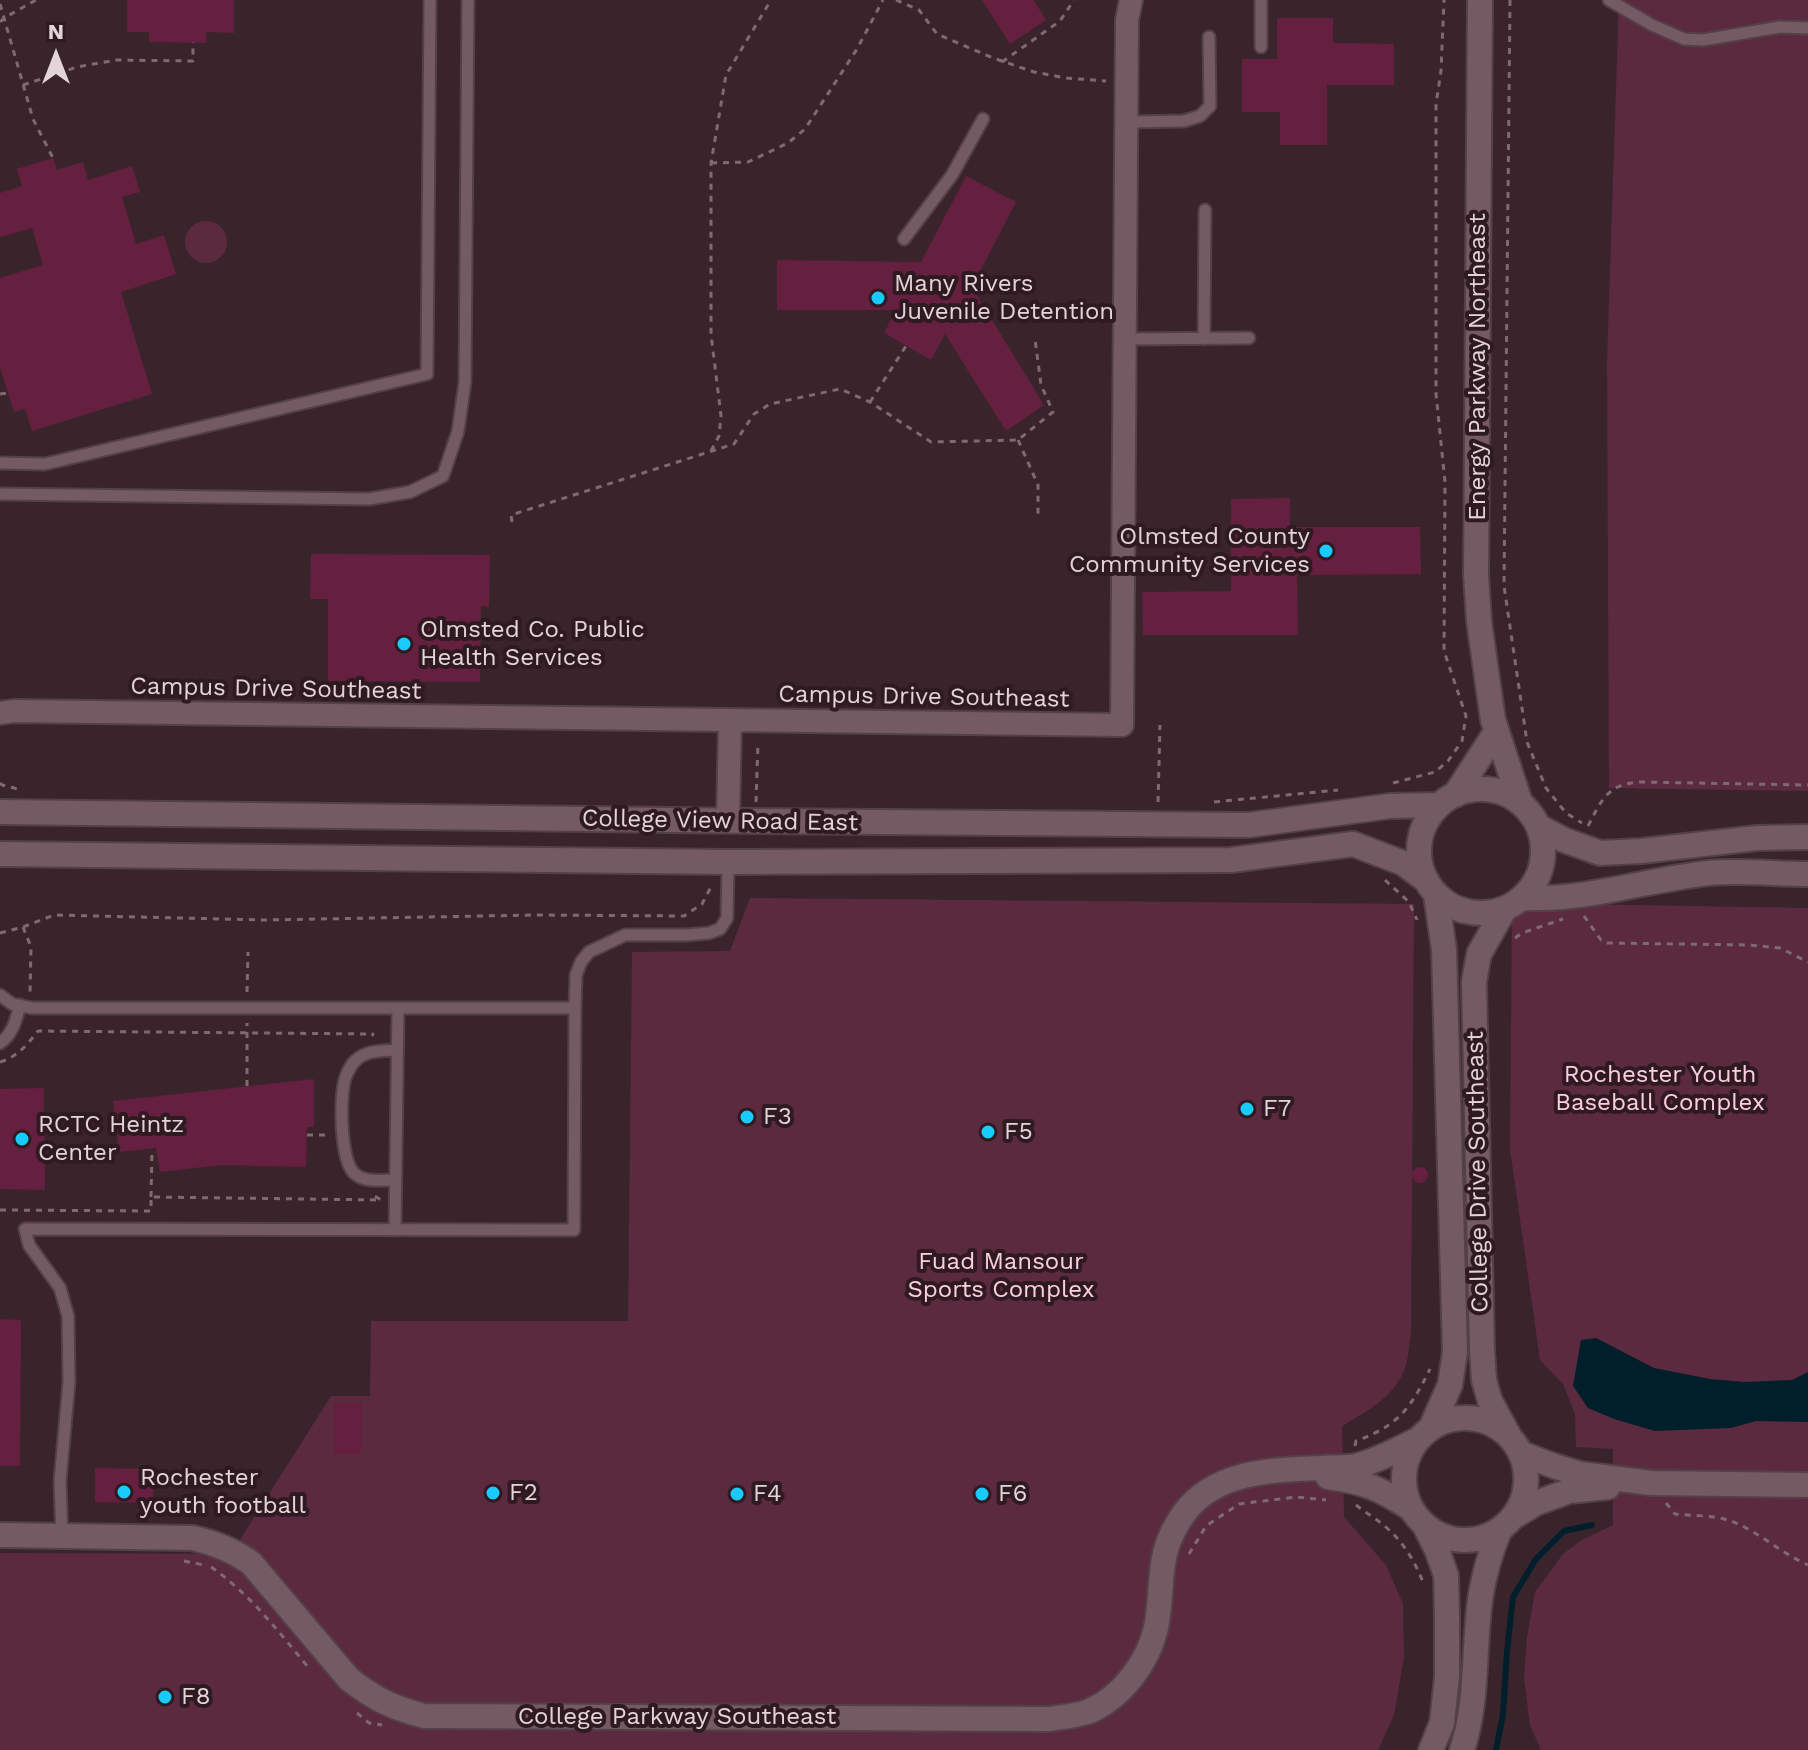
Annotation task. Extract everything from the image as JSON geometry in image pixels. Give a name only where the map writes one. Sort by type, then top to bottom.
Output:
[{"type":"street","name":"Campus Drive Southeast","points":[[0,713],[1122,725],[1126,81],[1127,20],[1131,0]]},
{"type":"street","name":"Energy Parkway Northeast","points":[[1480,0],[1476,575],[1493,720],[1520,802]]},
{"type":"street","points":[[728,811],[730,721]]},
{"type":"street","points":[[1496,732],[1447,800],[1430,816],[1420,841],[1421,869],[1432,888],[1451,906],[1486,914],[1514,904],[1570,898],[1712,873],[1808,874]]},
{"type":"street","points":[[1447,800],[1477,789],[1500,792],[1520,802],[1531,814],[1539,827],[1544,846],[1543,865],[1536,883],[1514,904]]},
{"type":"street","name":"College View Road East","points":[[0,812],[728,811],[1249,825],[1447,800]]},
{"type":"street","points":[[1539,827],[1600,853],[1757,838],[1808,837]]},
{"type":"street","name":"College View Road East","points":[[0,854],[728,873],[1231,860],[1353,844],[1403,863],[1432,888]]},
{"type":"street","name":"College Drive Southeast","points":[[1424,1434],[1443,1404],[1450,1385],[1455,1352],[1444,949],[1432,888]]},
{"type":"street","name":"College Drive Southeast","points":[[1514,904],[1479,954],[1474,982],[1484,1380],[1490,1401],[1515,1444]]},
{"type":"street","points":[[1431,1750],[1442,1723],[1447,1677],[1446,1575],[1437,1550],[1405,1495],[1404,1472],[1406,1462],[1424,1434],[1451,1419],[1471,1418],[1491,1424],[1515,1444],[1580,1474],[1651,1483]]},
{"type":"street","name":"College Parkway Southeast","points":[[1352,1484],[1384,1457],[1424,1434]]},
{"type":"street","points":[[1462,1750],[1469,1730],[1484,1577],[1492,1548],[1526,1489],[1526,1476],[1515,1444]]},
{"type":"street","name":"College Parkway Southeast","points":[[0,1535],[193,1538],[235,1551],[251,1563],[349,1679],[391,1706],[424,1716],[1048,1719],[1090,1711],[1130,1680],[1147,1654],[1156,1628],[1162,1559],[1172,1533],[1187,1509],[1209,1491],[1238,1476],[1274,1470],[1382,1490],[1418,1517]]},
{"type":"street","points":[[1418,1517],[1445,1537],[1467,1541],[1481,1539],[1536,1503],[1569,1491],[1651,1483],[1808,1485]]},
{"type":"lane","points":[[0,463],[45,464],[427,374],[430,0]]},
{"type":"lane","points":[[0,494],[369,499],[410,492],[443,476],[458,431],[465,382],[468,0]]},
{"type":"lane","points":[[1261,0],[1261,47]]},
{"type":"lane","points":[[1609,0],[1684,39],[1703,40],[1780,27],[1808,28]]},
{"type":"lane","points":[[1126,122],[1184,121],[1200,116],[1210,106],[1209,37]]},
{"type":"lane","points":[[904,239],[952,175],[983,119]]},
{"type":"lane","points":[[1204,339],[1205,210]]},
{"type":"lane","points":[[1125,339],[1249,338]]},
{"type":"lane","points":[[62,1536],[60,1481],[69,1382],[68,1316],[60,1288],[29,1245],[25,1229],[574,1230],[575,1008],[576,975],[581,962],[589,952],[625,935],[686,935],[720,929],[727,918],[728,873]]},
{"type":"lane","points":[[0,995],[12,1004],[26,1006],[575,1008]]},
{"type":"lane","points":[[0,1043],[13,1030],[26,1006]]},
{"type":"lane","points":[[395,1230],[398,1008]]},
{"type":"lane","points":[[395,1180],[365,1179],[353,1173],[346,1161],[343,1092],[346,1076],[354,1061],[368,1053],[397,1050]]},
{"type":"path","points":[[1,19],[36,0]]},
{"type":"path","points":[[710,453],[719,436],[721,416],[711,334],[711,163],[726,75],[771,0]]},
{"type":"path","points":[[711,163],[748,162],[788,143],[805,129],[857,49],[883,0]]},
{"type":"path","points":[[896,0],[919,10],[937,34],[1002,62],[1066,78],[1126,81]]},
{"type":"path","points":[[1002,62],[1060,21],[1074,0]]},
{"type":"path","points":[[1385,785],[1435,772],[1448,761],[1462,741],[1466,716],[1444,651],[1445,482],[1436,394],[1436,104],[1441,71],[1444,0]]},
{"type":"path","points":[[1510,0],[1504,586],[1527,742],[1546,788],[1566,813],[1588,826],[1603,798],[1623,783],[1808,785]]},
{"type":"path","points":[[0,4],[1,19],[33,119],[53,158]]},
{"type":"path","points":[[23,85],[77,67],[116,60],[193,61],[193,42]]},
{"type":"path","points":[[512,522],[511,515],[734,444],[754,414],[770,404],[840,389],[870,402],[931,442],[1018,440],[1053,412],[1041,385],[1035,339]]},
{"type":"path","points":[[870,402],[906,346]]},
{"type":"path","points":[[0,394],[7,393]]},
{"type":"path","points":[[1018,440],[1038,485],[1038,518]]},
{"type":"path","points":[[728,811],[756,800],[758,722]]},
{"type":"path","points":[[1158,802],[1160,725]]},
{"type":"path","points":[[0,783],[22,790]]},
{"type":"path","points":[[1205,802],[1340,790]]},
{"type":"path","points":[[0,933],[54,915],[265,920],[536,915],[684,916],[702,904],[712,885],[728,873]]},
{"type":"path","points":[[1583,913],[1601,940],[1607,943],[1749,945],[1780,948],[1808,962]]},
{"type":"path","points":[[1506,944],[1522,933],[1567,918]]},
{"type":"path","points":[[23,927],[31,947],[30,990],[26,1006],[38,1031]]},
{"type":"path","points":[[38,1031],[373,1034],[370,1042]]},
{"type":"path","points":[[0,1062],[27,1046],[38,1031]]},
{"type":"path","points":[[307,1135],[343,1135]]},
{"type":"path","points":[[0,1210],[151,1211],[152,1149]]},
{"type":"path","points":[[151,1197],[381,1200],[369,1193]]},
{"type":"path","points":[[1426,1590],[1402,1543],[1386,1527],[1356,1506],[1352,1484],[1356,1441],[1377,1433],[1403,1415],[1430,1367]]},
{"type":"path","points":[[1651,1483],[1675,1514],[1727,1519],[1808,1565]]},
{"type":"path","points":[[1352,1484],[1356,1506]]},
{"type":"path","points":[[1184,1561],[1206,1526],[1239,1504],[1296,1497],[1336,1501]]},
{"type":"path","points":[[173,1559],[210,1566],[233,1582],[310,1669]]},
{"type":"path","points":[[349,1707],[369,1723],[382,1726]]},
{"type":"green space","points":[[1619,0],[1808,0],[1808,791],[1609,788],[1607,361]]},
{"type":"green space","points":[[206,221],[221,227],[227,242],[221,257],[206,263],[191,257],[185,242],[191,227]]},
{"type":"green space","name":"Fuad Mansour Sports Complex","points":[[750,898],[1414,904],[1411,1333],[1406,1365],[1396,1385],[1371,1408],[1342,1426],[1344,1517],[1386,1565],[1403,1604],[1404,1658],[1394,1715],[1378,1750],[0,1750],[0,1553],[231,1554],[331,1396],[370,1396],[371,1321],[628,1321],[632,952],[730,951]]},
{"type":"green space","name":"Rochester Youth Baseball Complex","points":[[1512,903],[1808,908],[1808,1750],[1541,1750],[1530,1725],[1524,1678],[1535,1592],[1563,1554],[1582,1540],[1613,1525],[1613,1449],[1576,1447],[1575,1414],[1563,1384],[1540,1360],[1510,1149]]},
{"type":"water","points":[[1596,1338],[1654,1368],[1710,1379],[1744,1382],[1792,1380],[1808,1372],[1808,1422],[1756,1421],[1731,1428],[1655,1431],[1614,1419],[1588,1408],[1573,1386],[1581,1340]]},
{"type":"building","points":[[127,0],[234,0],[234,33],[206,32],[207,43],[149,42],[149,32],[127,32]]},
{"type":"building","points":[[982,0],[1034,0],[1046,20],[1010,44]]},
{"type":"building","points":[[1277,18],[1333,18],[1333,43],[1394,44],[1394,85],[1327,85],[1327,145],[1280,145],[1280,112],[1242,112],[1242,59],[1277,59]]},
{"type":"building","points":[[53,158],[57,170],[83,162],[88,180],[132,166],[140,192],[122,197],[136,244],[164,235],[176,274],[121,292],[152,394],[32,431],[25,409],[14,412],[0,368],[0,278],[43,265],[32,228],[0,237],[0,193],[22,186],[17,169]]},
{"type":"building","name":"Many Rivers Juvenile Detention","points":[[966,176],[1016,202],[972,287],[1044,405],[1006,431],[945,334],[931,360],[884,333],[896,310],[777,310],[777,260],[921,262]]},
{"type":"building","name":"Olmsted County Community Services","points":[[1290,498],[1290,527],[1420,527],[1421,574],[1297,575],[1298,635],[1143,635],[1142,592],[1231,591],[1231,499]]},
{"type":"building","name":"Olmsted Co. Public Health Services","points":[[311,554],[490,555],[489,607],[481,606],[480,682],[328,681],[328,599],[310,599]]},
{"type":"building","points":[[314,1079],[314,1127],[307,1127],[306,1167],[221,1165],[160,1172],[156,1148],[119,1152],[113,1101]]},
{"type":"building","name":"RCTC Heintz Center","points":[[44,1088],[45,1190],[0,1189],[0,1089]]},
{"type":"building","points":[[1420,1167],[1426,1169],[1426,1181],[1420,1183],[1414,1181],[1412,1175],[1414,1169]]},
{"type":"building","points":[[0,1319],[21,1320],[20,1466],[0,1466]]},
{"type":"building","points":[[334,1403],[362,1403],[361,1454],[334,1454]]},
{"type":"building","name":"Rochester youth football","points":[[95,1468],[154,1469],[153,1503],[95,1502]]},
{"type":"waterway","points":[[1496,1750],[1503,1714],[1513,1597],[1536,1559],[1564,1531],[1592,1525]]},
{"type":"place","name":"Many Rivers Juvenile Detention","points":[[878,298]]},
{"type":"place","name":"Olmsted County Community Services","points":[[1326,551]]},
{"type":"place","name":"Olmsted Co. Public Health Services","points":[[404,644]]},
{"type":"place","name":"F7","points":[[1247,1109]]},
{"type":"place","name":"F3","points":[[747,1117]]},
{"type":"place","name":"F5","points":[[988,1132]]},
{"type":"place","name":"RCTC Heintz Center","points":[[22,1139]]},
{"type":"place","name":"Rochester youth football","points":[[124,1492]]},
{"type":"place","name":"F2","points":[[493,1493]]},
{"type":"place","name":"F4","points":[[737,1494]]},
{"type":"place","name":"F6","points":[[982,1494]]},
{"type":"place","name":"F8","points":[[165,1697]]}]
